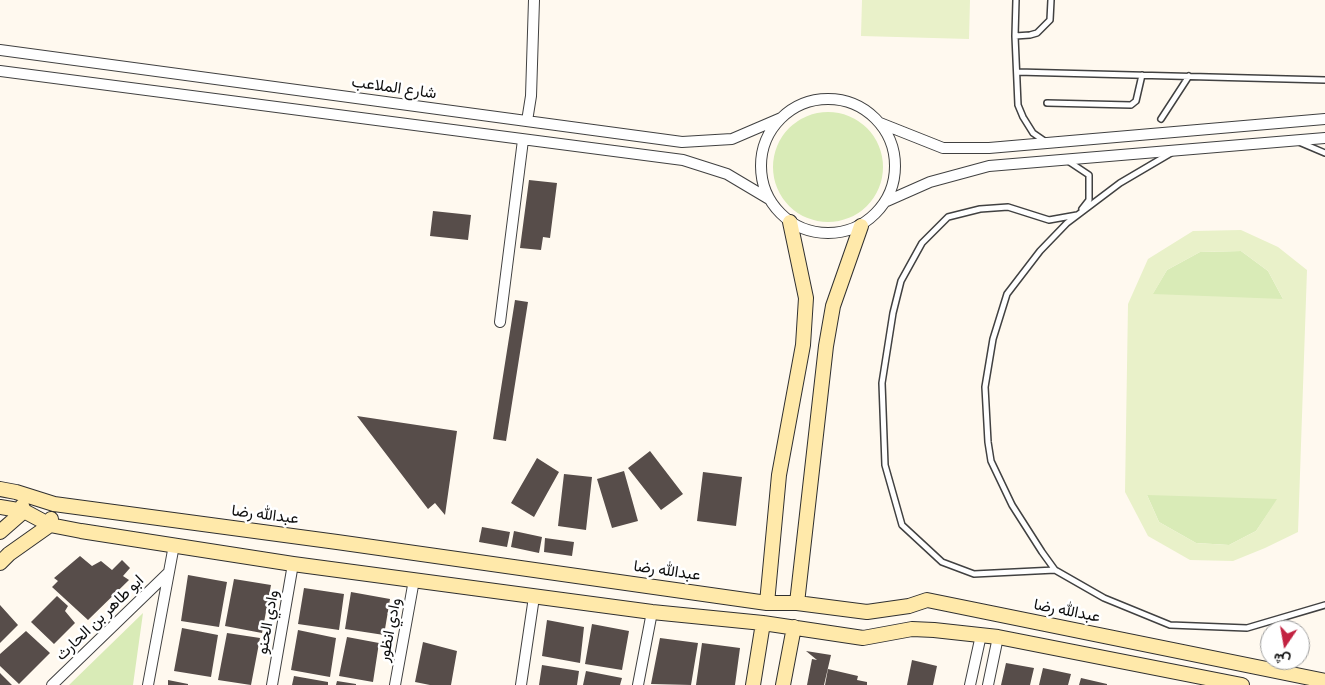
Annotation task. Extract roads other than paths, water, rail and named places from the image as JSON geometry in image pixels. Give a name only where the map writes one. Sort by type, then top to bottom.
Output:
[{"type":"street","points":[[527,121],[531,96],[534,0]]},
{"type":"street","name":"شارع الملاعب","points":[[0,50],[682,142],[732,139],[781,118]]},
{"type":"street","name":"شارع الملاعب","points":[[0,71],[683,160],[727,174],[769,199]]},
{"type":"street","points":[[820,99],[842,100],[863,108],[880,123],[891,140],[896,161],[895,181],[887,200],[875,215],[861,226],[843,232],[825,234],[807,230],[790,222],[778,212],[769,199],[762,178],[761,156],[768,135],[781,118],[799,105],[820,99]]},
{"type":"street","points":[[880,123],[943,148],[988,148],[1325,119]]},
{"type":"street","points":[[887,200],[930,182],[989,166],[1325,138]]},
{"type":"street","points":[[500,322],[523,140]]},
{"type":"street","points":[[767,603],[779,475],[803,345],[806,298],[790,222]]},
{"type":"street","points":[[797,603],[826,346],[833,306],[861,226]]},
{"type":"street","name":"عبدالله رضا","points":[[0,490],[16,492],[54,504],[767,603],[797,603],[868,612],[909,606],[927,600],[1325,681]]},
{"type":"street","points":[[16,492],[24,511]]},
{"type":"street","points":[[0,563],[9,554],[50,525],[54,504]]},
{"type":"street","points":[[0,507],[24,511],[50,525],[293,564],[652,612],[763,623],[863,638],[912,629],[998,637],[1242,685]]},
{"type":"street","points":[[0,532],[24,511]]},
{"type":"street","points":[[148,685],[174,545]]},
{"type":"street","name":"وادي الحنو","points":[[272,685],[293,564]]},
{"type":"street","name":"ابو طاهر بن الحارث","points":[[52,685],[169,572]]},
{"type":"street","name":"وادي انظور","points":[[395,685],[414,580]]},
{"type":"street","points":[[521,685],[534,596]]},
{"type":"street","points":[[638,685],[652,612]]},
{"type":"street","points":[[753,685],[763,623]]},
{"type":"street","points":[[783,685],[794,628]]},
{"type":"street","points":[[970,685],[982,635]]},
{"type":"street","points":[[988,685],[998,637]]},
{"type":"lane","points":[[1016,0],[1015,36],[1018,105],[1033,133],[1048,143]]},
{"type":"lane","points":[[1015,36],[1037,33],[1050,20],[1050,0]]},
{"type":"lane","points":[[1017,72],[1325,80]]},
{"type":"lane","points":[[1047,103],[1131,105],[1136,101],[1142,75]]},
{"type":"lane","points":[[1161,119],[1188,76]]},
{"type":"lane","points":[[1294,140],[1325,153]]},
{"type":"lane","points":[[1177,150],[1120,183],[1067,223],[1040,251],[1006,294],[992,339],[985,387],[991,461],[1012,505],[1055,570],[1104,598],[1170,625],[1247,628],[1325,604]]},
{"type":"lane","points":[[1055,570],[974,574],[942,562],[902,525],[885,465],[882,383],[893,313],[901,281],[922,243],[948,217],[980,209],[1008,207],[1049,220],[1078,215],[1089,200],[1089,175],[1065,160]]}]
